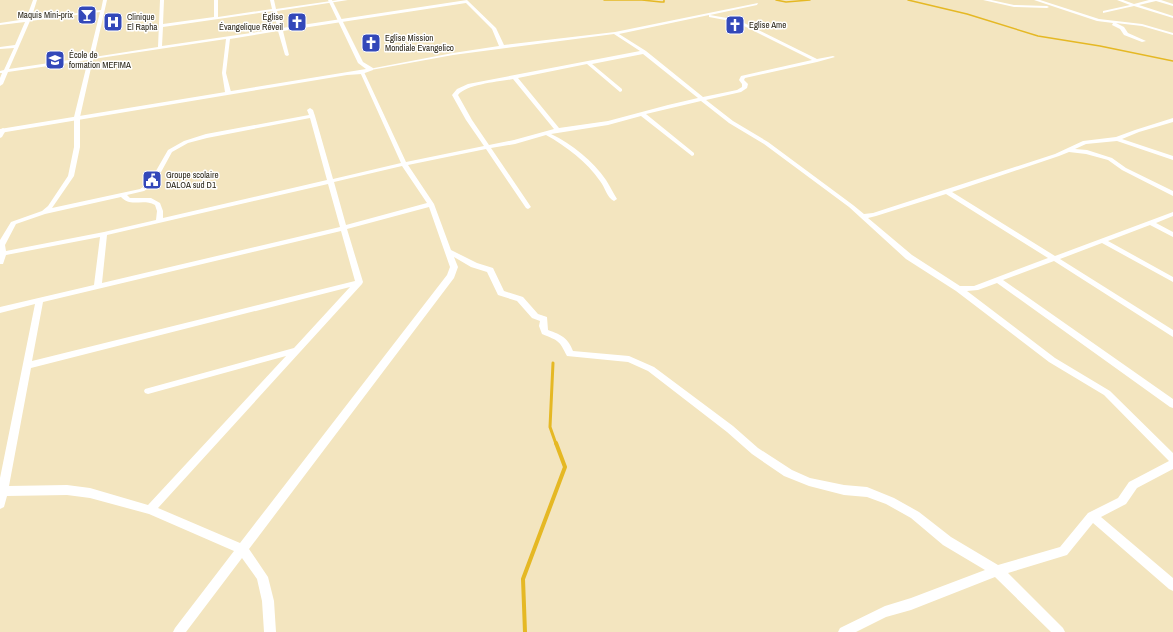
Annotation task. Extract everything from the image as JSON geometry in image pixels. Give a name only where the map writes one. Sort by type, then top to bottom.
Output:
[{"type":"street","points":[[0,84],[28,21],[35,0]]},
{"type":"street","points":[[44,212],[57,198],[71,176],[77,147],[77,117],[105,0]]},
{"type":"street","points":[[160,48],[162,0]]},
{"type":"street","points":[[216,0],[216,18]]},
{"type":"street","points":[[272,0],[287,55]]},
{"type":"street","points":[[161,26],[346,0]]},
{"type":"street","points":[[985,0],[1014,6],[1059,7]]},
{"type":"street","points":[[1038,1],[1050,0]]},
{"type":"street","points":[[1119,0],[1173,17]]},
{"type":"street","points":[[1104,12],[1156,0],[1173,5]]},
{"type":"street","points":[[179,632],[364,388],[447,284],[454,267],[450,252],[431,204],[404,164],[361,68],[342,21],[331,1]]},
{"type":"street","points":[[0,72],[466,1],[494,29],[502,47]]},
{"type":"street","points":[[1038,1],[1110,22],[1122,28],[1126,34],[1144,40]]},
{"type":"street","points":[[1,132],[77,117],[347,73],[361,68],[371,69],[452,54],[615,33],[757,4]]},
{"type":"street","points":[[0,24],[102,11]]},
{"type":"street","points":[[705,15],[737,21],[817,61]]},
{"type":"street","points":[[1110,22],[1142,25],[1173,34]]},
{"type":"street","points":[[615,33],[644,52],[705,99],[731,122],[766,143],[862,216],[909,257],[959,289],[1052,360],[1107,393],[1173,459]]},
{"type":"street","points":[[228,38],[224,72],[228,92]]},
{"type":"street","points":[[0,48],[16,46]]},
{"type":"street","points":[[528,207],[455,95],[459,90],[468,86],[644,52]]},
{"type":"street","points":[[2,254],[104,234],[404,164],[515,142],[558,130],[608,123],[676,104],[705,99],[744,88],[745,84],[741,80],[743,77],[833,58]]},
{"type":"street","points":[[588,63],[620,90]]},
{"type":"street","points":[[515,78],[558,130]]},
{"type":"street","points":[[0,262],[2,245],[13,223],[44,212],[124,196],[142,190],[152,184],[170,151],[186,142],[206,136],[311,113],[359,282]]},
{"type":"street","points":[[642,114],[692,154]]},
{"type":"street","points":[[1117,140],[1137,130],[1173,120]]},
{"type":"street","points":[[546,133],[562,142],[584,161],[604,182],[614,199]]},
{"type":"street","points":[[862,216],[874,215],[1016,169],[1068,150],[1085,142],[1117,140],[1173,158]]},
{"type":"street","points":[[1068,150],[1087,152],[1110,159],[1124,169],[1173,194]]},
{"type":"street","points":[[946,191],[1173,334]]},
{"type":"street","points":[[124,196],[128,200],[151,200],[158,204],[160,221]]},
{"type":"street","points":[[0,310],[344,228],[431,204]]},
{"type":"street","points":[[959,289],[975,288],[998,280],[1173,214]]},
{"type":"street","points":[[1150,222],[1173,235]]},
{"type":"street","points":[[98,287],[104,234]]},
{"type":"street","points":[[1102,240],[1173,280]]},
{"type":"street","points":[[450,252],[474,265],[490,270],[501,293],[520,299],[535,316],[544,319],[543,326],[545,332],[558,337],[566,344],[570,354],[629,359],[651,369],[730,429],[755,451],[788,472],[809,482],[844,490],[867,492],[890,501],[915,515],[947,541],[997,571],[1059,632]]},
{"type":"street","points":[[998,280],[1173,404]]},
{"type":"street","points":[[150,510],[359,282]]},
{"type":"street","points":[[27,366],[359,282]]},
{"type":"street","points":[[0,504],[40,300]]},
{"type":"street","points":[[148,391],[298,350]]},
{"type":"street","points":[[844,632],[882,612],[898,606],[912,604],[997,571],[1063,551],[1092,516],[1122,501],[1133,485],[1173,464]]},
{"type":"street","points":[[2,491],[67,490],[90,493],[150,510],[242,549],[262,577],[268,601],[270,632]]},
{"type":"street","points":[[1092,516],[1173,585]]},
{"type":"waterway","points":[[604,0],[642,0],[661,2],[664,2],[664,0]]},
{"type":"waterway","points":[[776,0],[786,2],[810,0]]},
{"type":"waterway","points":[[908,0],[967,14],[1038,36],[1100,46],[1173,61]]},
{"type":"waterway","points":[[553,363],[550,427],[556,444]]},
{"type":"waterway","points":[[525,632],[523,579],[565,467],[556,443]]},
{"type":"place","name":"Maquis Mini-prix","points":[[87,15]]},
{"type":"place","name":"Clinique El Rapha","points":[[113,22]]},
{"type":"place","name":"Église Évangelique Réveil","points":[[297,22]]},
{"type":"place","name":"Eglise Ame","points":[[735,25]]},
{"type":"place","name":"Eglise Mission Mondiale Evangelico","points":[[371,43]]},
{"type":"place","name":"École de formation MEFIMA","points":[[55,60]]},
{"type":"place","name":"Groupe scolaire DALOA sud D1","points":[[152,180]]}]
